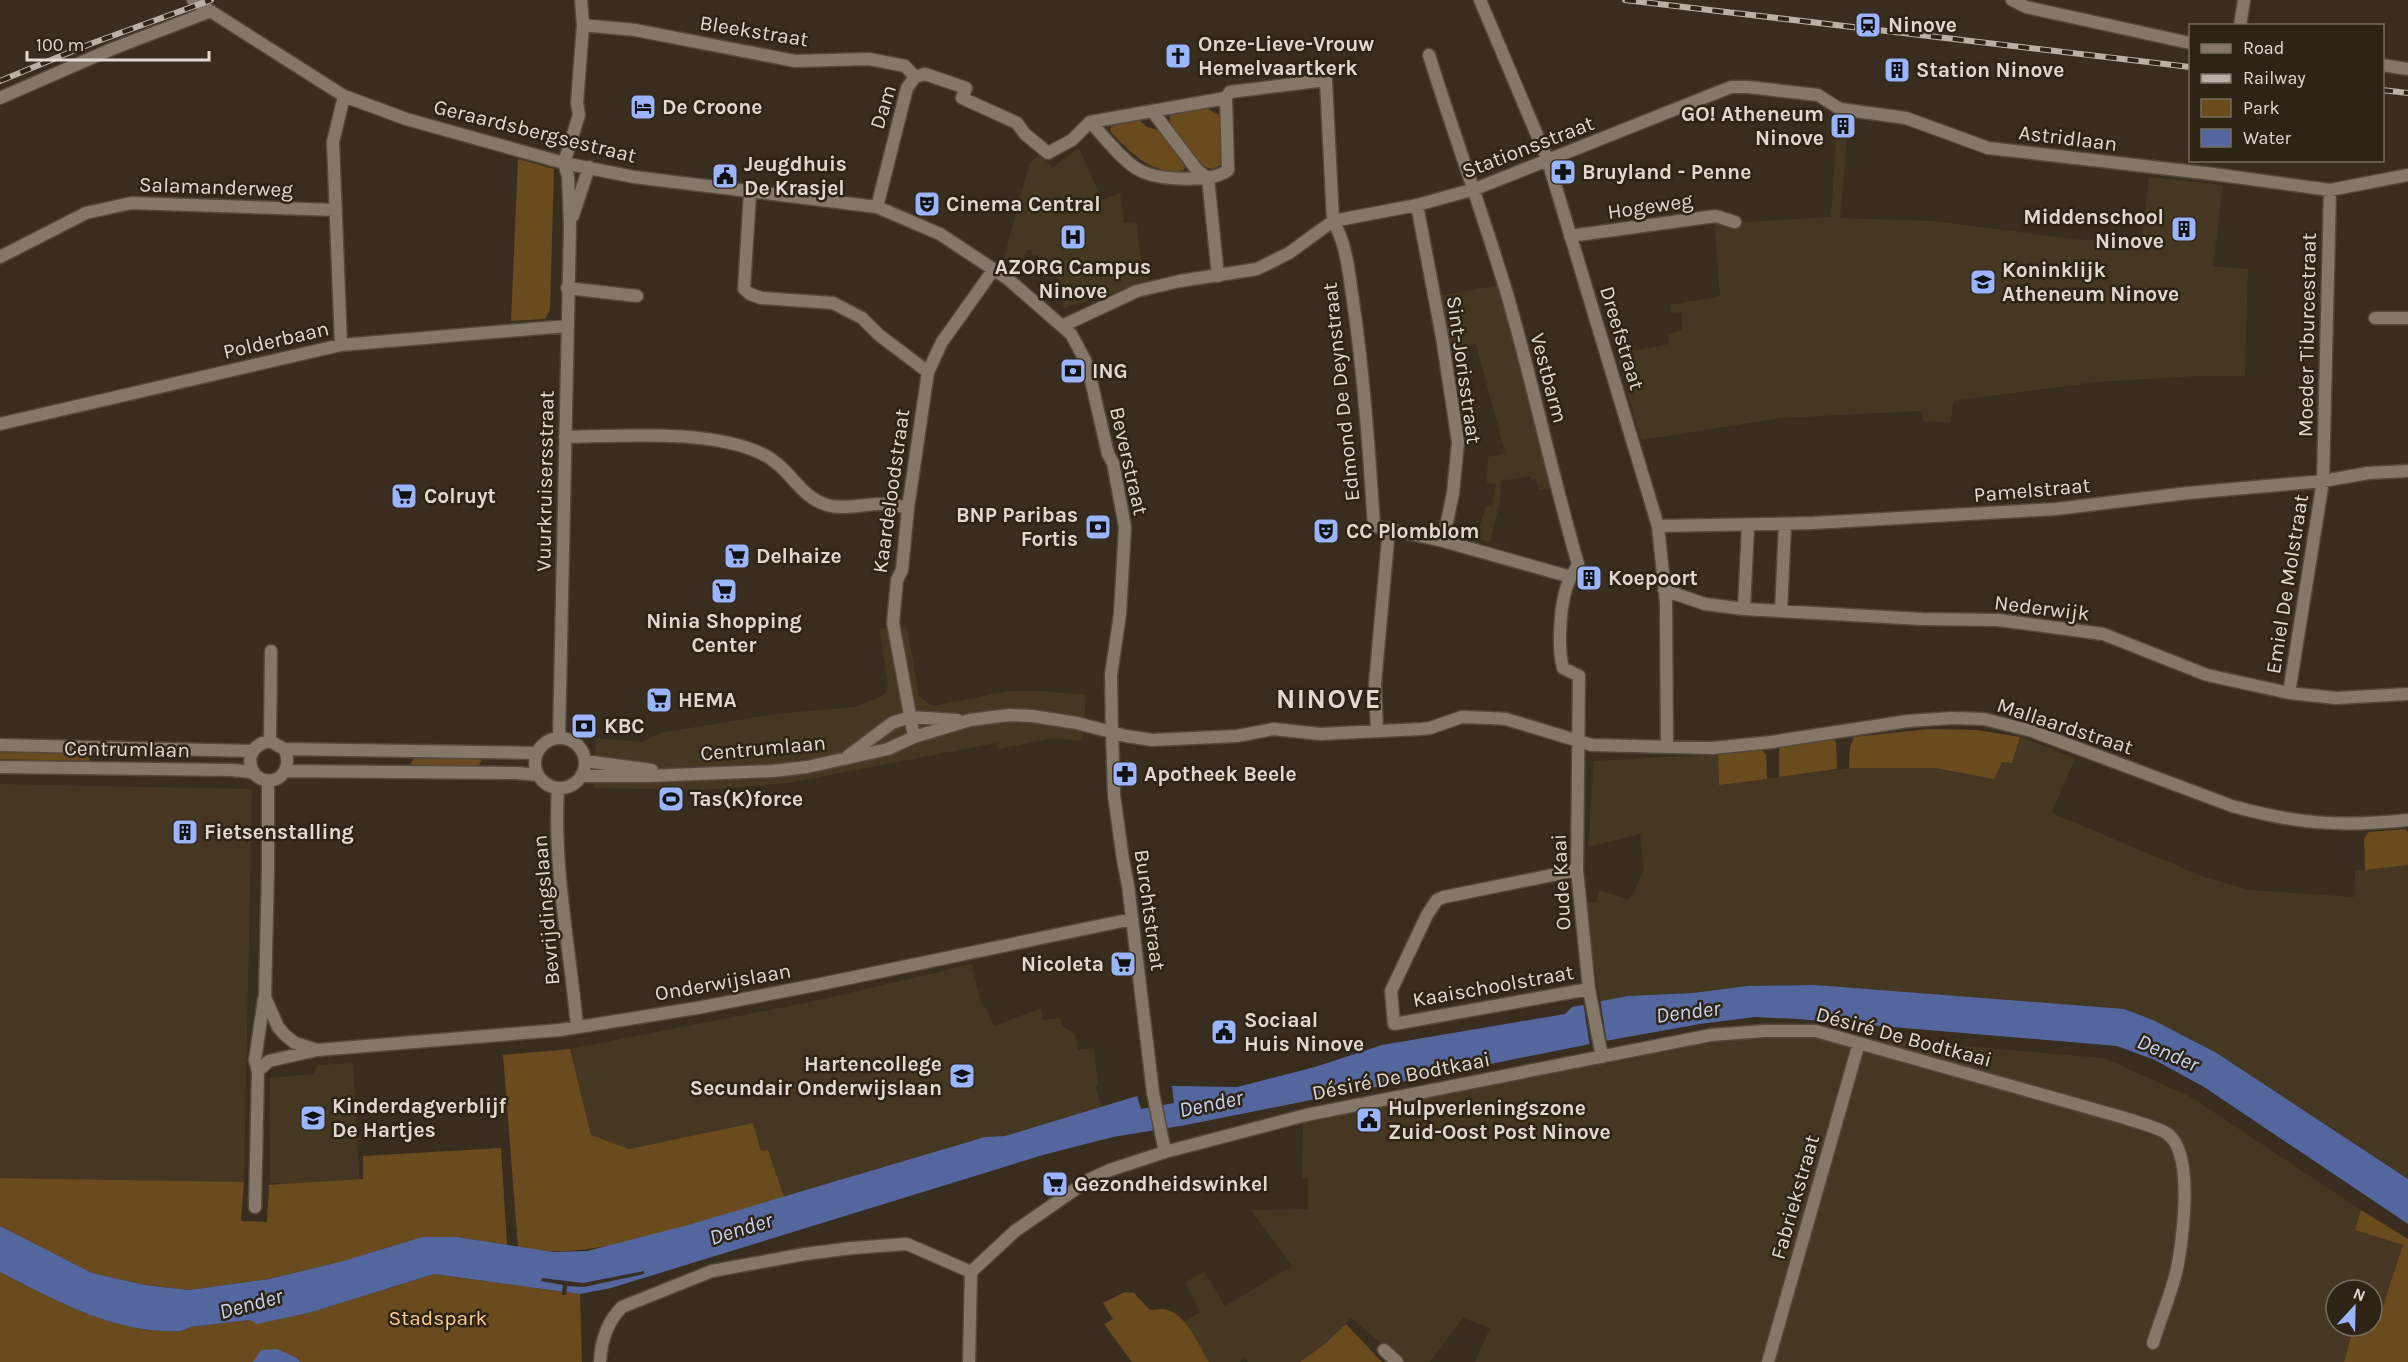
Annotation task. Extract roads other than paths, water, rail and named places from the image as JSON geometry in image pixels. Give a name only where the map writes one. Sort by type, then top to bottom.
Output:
[{"type":"street","name":"Geraardsbergsestraat","points":[[193,0],[344,96],[406,119],[564,163],[634,177],[877,207],[940,234],[994,269]]},
{"type":"street","points":[[564,163],[579,116],[578,76],[583,25],[581,0]]},
{"type":"street","name":"Dreefstraat","points":[[1480,0],[1548,161],[1658,526],[1667,654],[1667,746]]},
{"type":"street","points":[[2012,0],[2026,7],[2189,42]]},
{"type":"street","points":[[2240,24],[2244,0]]},
{"type":"street","points":[[0,98],[112,49],[211,11]]},
{"type":"street","name":"Bleekstraat","points":[[583,25],[635,30],[795,61],[869,59],[905,66],[915,76]]},
{"type":"street","name":"Vestbarm","points":[[1429,55],[1455,137],[1475,189],[1508,296],[1578,564],[1571,577],[1561,619],[1558,651],[1563,668],[1578,676],[1580,740]]},
{"type":"street","points":[[2384,65],[2408,69]]},
{"type":"street","name":"Dam","points":[[877,207],[907,87],[915,76],[925,74],[966,87],[962,98],[1017,123],[1025,134],[1048,153],[1072,140],[1090,122]]},
{"type":"street","name":"Edmond De Deynstraat","points":[[1226,98],[1230,92],[1326,80],[1333,221],[1347,262],[1360,348],[1374,526],[1389,528]]},
{"type":"street","name":"Stationsstraat","points":[[1333,221],[1417,205],[1475,189],[1731,87]]},
{"type":"street","name":"Astridlaan","points":[[1731,87],[1818,95],[1840,109],[1906,118],[1988,148],[2330,190],[2408,175]]},
{"type":"street","points":[[341,345],[333,142],[344,96]]},
{"type":"street","points":[[1226,98],[1228,171],[1222,176],[1180,179],[1142,171],[1090,122],[1226,98]]},
{"type":"street","points":[[1153,112],[1197,170],[1207,178],[1218,276]]},
{"type":"street","name":"Vuurkruisersstraat","points":[[559,738],[570,226],[568,176],[564,163]]},
{"type":"street","name":"Vuurkruisersstraat","points":[[570,226],[589,167]]},
{"type":"street","name":"Moeder Tiburcestraat","points":[[2323,481],[2330,190]]},
{"type":"street","points":[[750,193],[744,289],[761,298],[833,303],[862,318],[879,335],[928,372]]},
{"type":"street","name":"Salamanderweg","points":[[0,257],[86,213],[131,203],[336,210]]},
{"type":"street","name":"Sint-Jorisstraat","points":[[1417,205],[1444,348],[1458,442],[1453,494],[1443,541]]},
{"type":"street","name":"Hogeweg","points":[[1570,236],[1716,216],[1735,222]]},
{"type":"street","points":[[1062,326],[1137,291],[1180,281],[1257,269],[1289,254],[1333,221]]},
{"type":"street","name":"Kaardeloodstraat","points":[[914,737],[893,623],[897,580],[902,570],[908,508],[928,372],[942,342],[994,269]]},
{"type":"street","name":"Beverstraat","points":[[994,269],[1071,334],[1085,360],[1108,454],[1113,463],[1125,527],[1120,615],[1112,675],[1112,732]]},
{"type":"street","points":[[567,288],[637,296]]},
{"type":"street","points":[[2375,318],[2408,318]]},
{"type":"street","name":"Polderbaan","points":[[0,424],[341,345],[567,326]]},
{"type":"street","points":[[565,437],[676,436],[721,442],[766,456],[779,465],[811,499],[826,505],[884,504],[908,508]]},
{"type":"street","name":"Pamelstraat","points":[[1658,526],[1748,526],[2056,509],[2188,493],[2323,481],[2368,473],[2408,471]]},
{"type":"street","name":"Emiel De Molstraat","points":[[2289,693],[2323,481]]},
{"type":"street","points":[[1781,611],[1785,524]]},
{"type":"street","points":[[1744,609],[1748,526]]},
{"type":"street","points":[[1377,731],[1375,684],[1389,528],[1571,577]]},
{"type":"street","name":"Nederwijk","points":[[1664,590],[1705,604],[1744,609],[1998,621],[2103,634],[2207,675],[2289,693],[2336,698],[2408,694]]},
{"type":"street","points":[[270,741],[271,651]]},
{"type":"street","name":"Centrumlaan","points":[[558,788],[569,786],[581,776],[773,771],[843,760],[888,750],[914,737],[970,720],[1001,716],[1032,716],[1077,723],[1152,740],[1237,736],[1274,729],[1320,734],[1377,731]]},
{"type":"street","name":"Centrumlaan","points":[[843,760],[892,723],[910,717],[970,720]]},
{"type":"street","name":"Mallaardstraat","points":[[1377,731],[1430,728],[1462,717],[1490,718],[1506,719],[1592,745],[1713,748],[1735,747],[1908,722],[1952,718],[1984,719],[2032,731],[2232,806],[2263,815],[2301,822],[2342,825],[2408,820]]},
{"type":"street","name":"Burchtstraat","points":[[1112,732],[1114,795],[1153,1093],[1165,1152]]},
{"type":"street","points":[[558,788],[545,783],[535,768],[536,753],[550,740],[559,738],[579,746],[585,761],[581,776]]},
{"type":"street","name":"Oude Kaai","points":[[1580,740],[1577,870],[1589,989],[1601,1054]]},
{"type":"street","points":[[254,773],[249,763],[252,751],[257,745],[270,741],[284,749],[536,753]]},
{"type":"street","name":"Centrumlaan","points":[[0,745],[252,751]]},
{"type":"street","points":[[109,747],[109,768]]},
{"type":"street","points":[[268,781],[279,777],[286,771],[288,760],[284,749]]},
{"type":"street","name":"Centrumlaan","points":[[585,761],[686,775]]},
{"type":"street","name":"Centrumlaan","points":[[0,767],[233,770],[254,773],[268,781]]},
{"type":"street","points":[[286,771],[538,775]]},
{"type":"street","name":"Onderwijslaan","points":[[255,1207],[258,1071],[255,1060],[265,997],[268,781]]},
{"type":"street","name":"Bevrijdingslaan","points":[[558,788],[558,836],[563,908],[577,1027]]},
{"type":"street","name":"Kaaischoolstraat","points":[[1577,870],[1437,900],[1426,915],[1391,991],[1394,1024],[1589,989]]},
{"type":"street","name":"Onderwijslaan","points":[[258,1071],[269,1061],[317,1050],[338,1050],[577,1027],[821,984],[1132,919]]},
{"type":"street","name":"Onderwijslaan","points":[[265,997],[278,1027],[285,1035],[295,1043],[317,1050]]},
{"type":"street","name":"Désiré De Bodtkaai","points":[[971,1272],[992,1251],[1044,1210],[1090,1179],[1165,1152],[1306,1114],[1601,1054],[1711,1035],[1764,1031],[1816,1031],[2126,1118],[2168,1134],[2179,1150],[2184,1167],[2183,1216],[2178,1265],[2153,1343]]},
{"type":"street","name":"Fabriekstraat","points":[[1768,1362],[1859,1043]]},
{"type":"street","points":[[600,1362],[604,1336],[613,1316],[622,1307],[712,1271],[805,1254],[907,1244],[971,1272],[969,1362]]},
{"type":"street","points":[[1384,1350],[1397,1362]]},
{"type":"water","name":"Dender","points":[[1815,985],[2124,1009],[2153,1020],[2215,1052],[2408,1179],[2408,1224],[2204,1087],[2155,1060],[2117,1046],[1755,1017],[1605,1041],[1186,1125],[1113,1137],[1043,1155],[611,1288],[580,1294],[434,1274],[312,1312],[257,1324],[250,1320],[190,1327],[181,1331],[164,1331],[121,1325],[100,1318],[59,1302],[0,1272],[0,1226],[92,1273],[145,1285],[189,1290],[269,1279],[343,1261],[422,1237],[457,1237],[554,1252],[587,1251],[688,1225],[985,1137],[1005,1136],[1137,1096],[1141,1109],[1174,1103],[1172,1086],[1237,1087],[1315,1067],[1382,1045],[1565,1014],[1572,1007],[1627,996],[1693,993],[1747,986]]},
{"type":"water","points":[[277,1349],[297,1358],[300,1362],[253,1362],[261,1350]]},
{"type":"railway","points":[[0,81],[90,44],[211,0]]},
{"type":"railway","points":[[1625,0],[2189,67]]},
{"type":"railway","points":[[2384,90],[2408,93]]},
{"type":"place","name":"Ninove","points":[[1868,25]]},
{"type":"place","name":"Onze-Lieve-Vrouw Hemelvaartkerk","points":[[1178,56]]},
{"type":"place","name":"Station Ninove","points":[[1897,70]]},
{"type":"place","name":"De Croone","points":[[643,107]]},
{"type":"place","name":"GO! Atheneum Ninove","points":[[1843,126]]},
{"type":"place","name":"Bruyland - Penne","points":[[1563,172]]},
{"type":"place","name":"Jeugdhuis De Krasjel","points":[[725,176]]},
{"type":"place","name":"Cinema Central","points":[[927,204]]},
{"type":"place","name":"Middenschool Ninove","points":[[2184,229]]},
{"type":"place","name":"AZORG Campus Ninove","points":[[1073,237]]},
{"type":"place","name":"Koninklijk Atheneum Ninove","points":[[1983,282]]},
{"type":"place","name":"ING","points":[[1073,371]]},
{"type":"place","name":"Colruyt","points":[[404,496]]},
{"type":"place","name":"BNP Paribas Fortis","points":[[1098,527]]},
{"type":"place","name":"CC Plomblom","points":[[1326,531]]},
{"type":"place","name":"Delhaize","points":[[737,556]]},
{"type":"place","name":"Koepoort","points":[[1589,578]]},
{"type":"place","name":"Ninia Shopping Center","points":[[724,591]]},
{"type":"place","name":"HEMA","points":[[659,700]]},
{"type":"place","name":"KBC","points":[[584,726]]},
{"type":"place","name":"Apotheek Beele","points":[[1125,774]]},
{"type":"place","name":"Tas(K)force","points":[[671,799]]},
{"type":"place","name":"Fietsenstalling","points":[[185,832]]},
{"type":"place","name":"Nicoleta","points":[[1123,964]]},
{"type":"place","name":"Sociaal Huis Ninove","points":[[1224,1032]]},
{"type":"place","name":"Hartencollege Secundair Onderwijslaan","points":[[962,1076]]},
{"type":"place","name":"Kinderdagverblijf De Hartjes","points":[[313,1118]]},
{"type":"place","name":"Hulpverleningszone Zuid-Oost Post Ninove","points":[[1369,1120]]},
{"type":"place","name":"Gezondheidswinkel","points":[[1055,1184]]},
{"type":"district","name":"NINOVE","points":[[1329,699]]},
{"type":"park label","name":"Stadspark","points":[[438,1318]]}]
